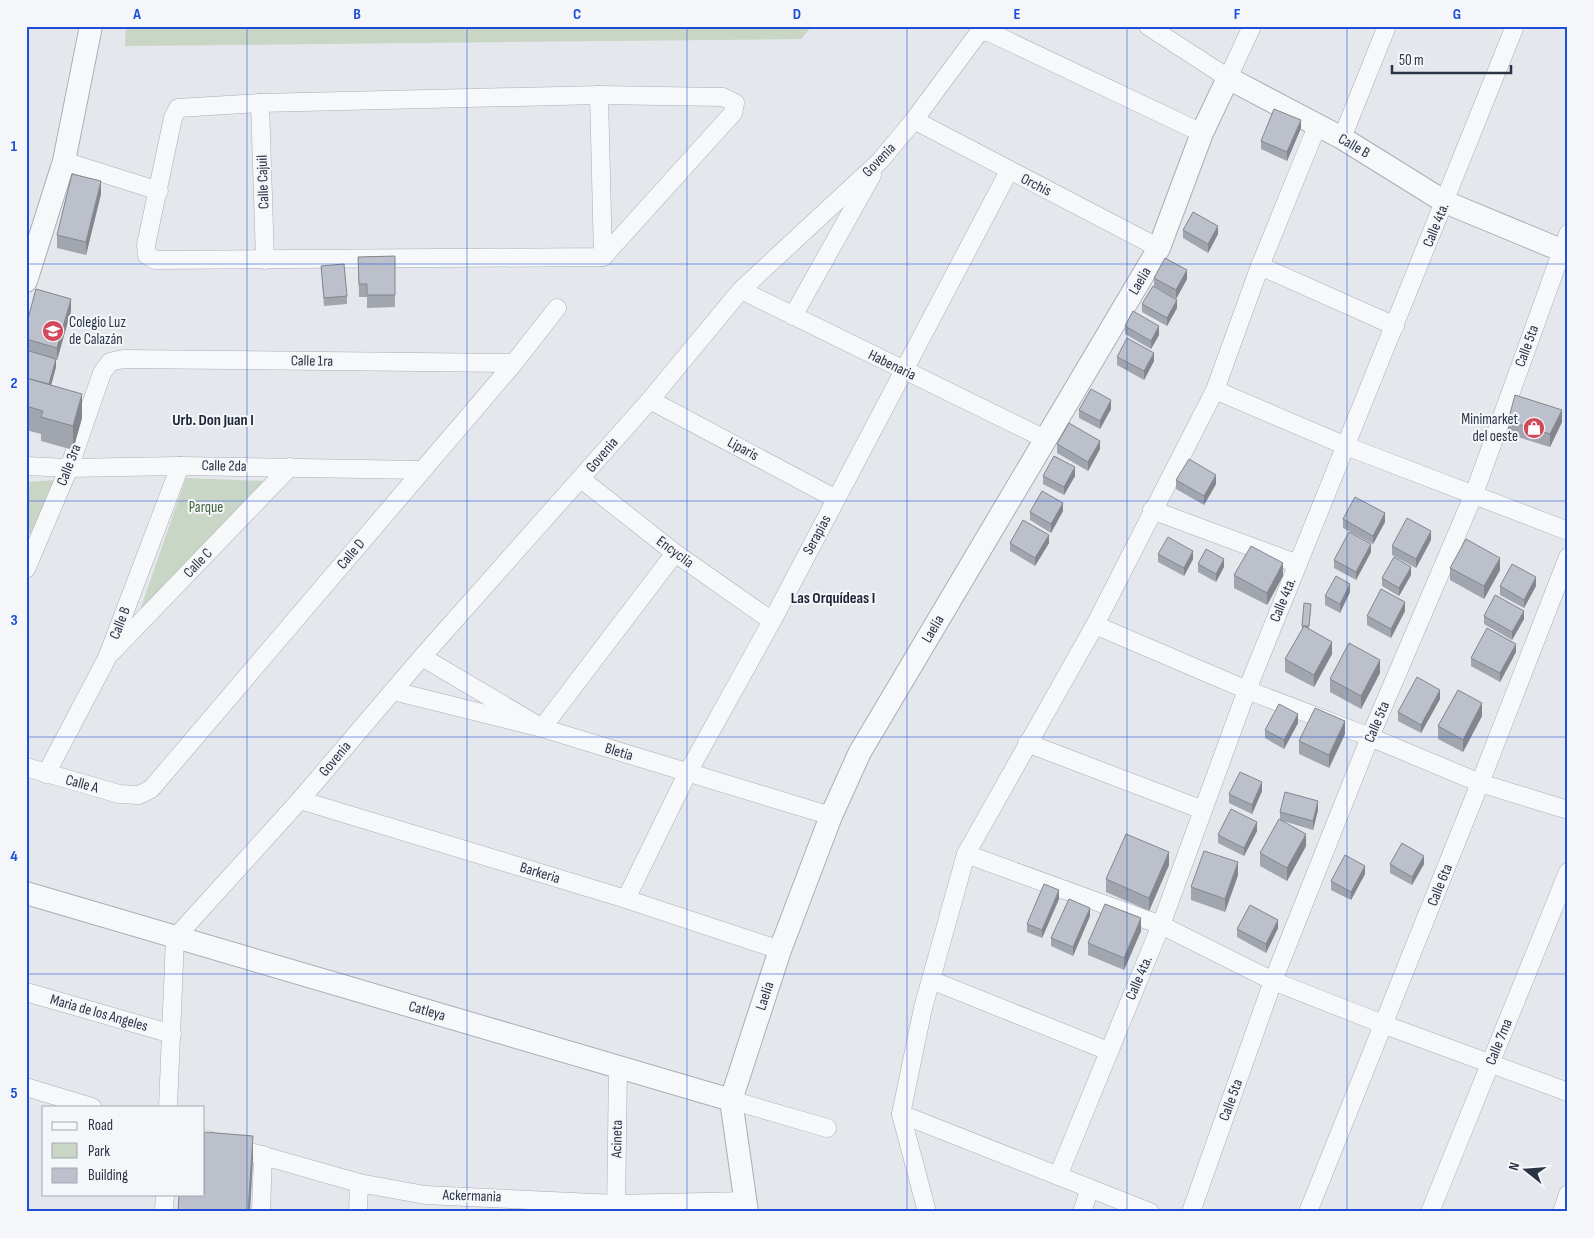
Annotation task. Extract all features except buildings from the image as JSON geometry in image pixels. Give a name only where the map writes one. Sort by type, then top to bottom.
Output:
[{"type":"street","points":[[26,281],[64,161],[91,26]]},
{"type":"street","name":"Calle B","points":[[1148,26],[1228,78],[1342,138],[1446,202],[1566,246]]},
{"type":"street","points":[[1228,78],[1252,26]]},
{"type":"street","points":[[1342,138],[1386,26]]},
{"type":"street","name":"Calle 4ta.","points":[[1058,1176],[1160,925],[1247,690],[1446,202],[1515,26]]},
{"type":"street","name":"Govenia","points":[[175,938],[300,800],[422,657],[581,479],[650,400],[741,290],[880,161],[914,120],[980,31],[991,33],[1202,133]]},
{"type":"street","name":"Laelia","points":[[747,1206],[731,1100],[780,950],[831,816],[860,752],[1159,248],[1202,133],[1228,78]]},
{"type":"street","points":[[599,95],[603,257]]},
{"type":"street","points":[[599,95],[723,97],[735,103],[733,113],[603,257],[155,260],[147,255],[146,245],[174,118],[178,108],[260,103],[599,95]]},
{"type":"street","name":"Calle Cajuil","points":[[260,103],[266,260]]},
{"type":"street","name":"Orchis","points":[[914,120],[1159,248]]},
{"type":"street","points":[[927,1212],[901,1114],[931,980],[966,854],[1095,625],[1152,510],[1215,390],[1260,266],[1317,126]]},
{"type":"street","points":[[64,161],[159,191]]},
{"type":"street","points":[[793,316],[880,161]]},
{"type":"street","name":"Serapias","points":[[626,899],[687,774],[772,621],[1009,171]]},
{"type":"street","name":"Calle 5ta","points":[[1191,1212],[1273,981],[1370,737],[1474,494],[1566,246]]},
{"type":"street","points":[[1260,266],[1395,326]]},
{"type":"street","name":"Habenaria","points":[[741,290],[1044,439]]},
{"type":"street","name":"Calle D","points":[[139,795],[151,788],[162,778],[514,363],[557,308]]},
{"type":"street","name":"Calle 1ra","points":[[110,362],[123,359],[514,363]]},
{"type":"street","name":"Calle 3ra","points":[[26,569],[68,468],[102,373],[110,362]]},
{"type":"street","points":[[1215,390],[1346,446],[1568,531]]},
{"type":"street","name":"Liparis","points":[[650,400],[836,499]]},
{"type":"street","name":"Calle 2da","points":[[26,466],[68,468],[290,467],[422,470]]},
{"type":"street","name":"Calle B","points":[[46,774],[107,658],[180,466]]},
{"type":"street","name":"Calle C","points":[[107,658],[290,467]]},
{"type":"street","name":"Encyclia","points":[[581,479],[675,553],[772,621]]},
{"type":"street","points":[[1152,510],[1298,564]]},
{"type":"street","points":[[393,691],[542,728],[675,553]]},
{"type":"street","name":"Calle 6ta","points":[[1308,1212],[1385,1025],[1568,557]]},
{"type":"street","points":[[1095,625],[1247,690],[1370,737],[1480,783],[1568,810]]},
{"type":"street","name":"Bletia","points":[[422,657],[542,728],[687,774],[831,816]]},
{"type":"street","points":[[1027,744],[1203,810]]},
{"type":"street","name":"Calle A","points":[[26,767],[119,794],[139,795]]},
{"type":"street","name":"Barkeria","points":[[300,800],[626,899],[780,950]]},
{"type":"street","points":[[966,854],[1160,925],[1273,981],[1385,1025],[1568,1092]]},
{"type":"street","name":"Calle 7ma","points":[[1430,1212],[1568,872]]},
{"type":"street","name":"Catleya","points":[[26,893],[827,1128]]},
{"type":"street","points":[[168,1106],[175,938]]},
{"type":"street","points":[[931,980],[1108,1051]]},
{"type":"street","name":"Maria de los Angeles","points":[[26,992],[172,1034]]},
{"type":"street","name":"Acineta","points":[[616,1208],[618,1066]]},
{"type":"street","points":[[26,1087],[89,1106]]},
{"type":"street","points":[[901,1114],[1150,1212]]},
{"type":"street","name":"Ackermania","points":[[205,1139],[359,1183],[425,1195],[492,1204],[616,1208],[747,1206]]},
{"type":"street","points":[[261,1212],[263,1155]]},
{"type":"street","points":[[358,1212],[359,1183]]},
{"type":"street","points":[[1082,1212],[1090,1188]]},
{"type":"street","points":[[1562,1212],[1568,1194]]},
{"type":"street","points":[[164,1212],[165,1196]]},
{"type":"green space","points":[[126,26],[812,26],[801,39],[125,46]]},
{"type":"green space","name":"Parque","points":[[186,478],[265,481],[131,636]]},
{"type":"green space","points":[[56,480],[34,535],[26,532],[26,482]]},
{"type":"place","name":"Colegio Luz de Calazán","points":[[53,331]]},
{"type":"place","name":"Minimarket del oeste","points":[[1534,428]]},
{"type":"district","name":"Urb. Don Juan I","points":[[213,420]]},
{"type":"district","name":"Las Orquídeas I","points":[[833,598]]}]
